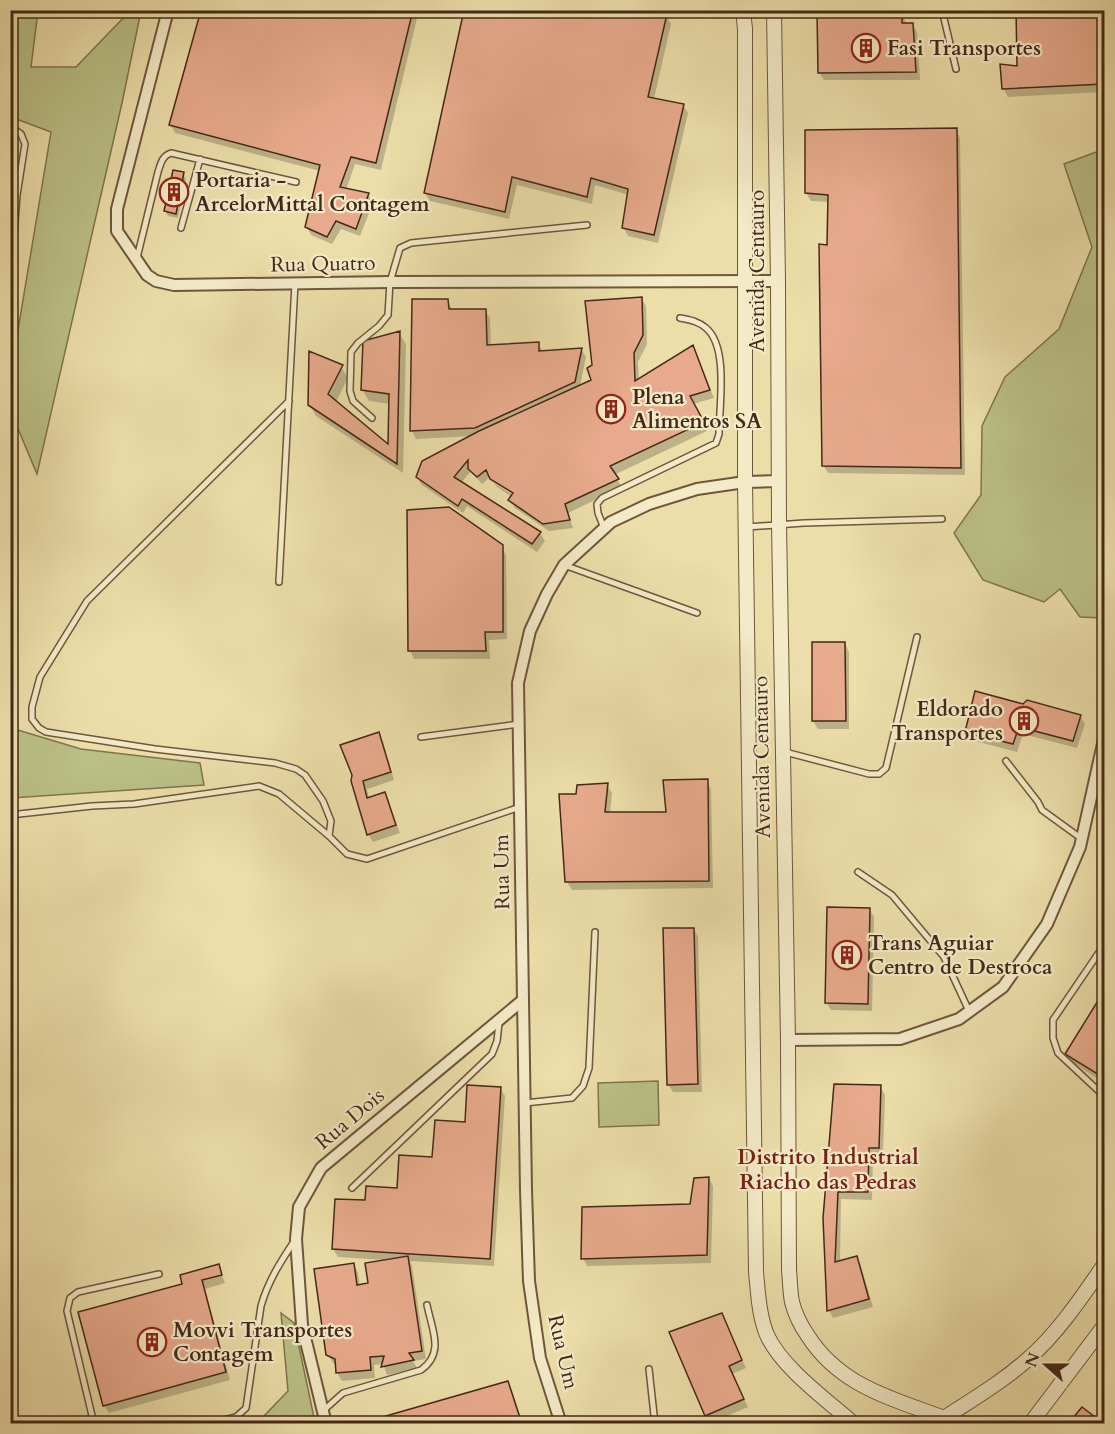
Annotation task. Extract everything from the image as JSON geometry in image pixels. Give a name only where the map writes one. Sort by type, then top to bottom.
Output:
[{"type":"street","name":"Avenida Centauro","points":[[743,10],[745,29],[746,482],[756,1272],[760,1307],[767,1335],[789,1366],[854,1424]]},
{"type":"street","name":"Avenida Centauro","points":[[774,10],[789,1270],[792,1302],[802,1327],[814,1347],[835,1370],[872,1391],[944,1422]]},
{"type":"street","name":"Rua Quatro","points":[[167,14],[117,209],[117,231],[147,275],[156,281],[174,285],[778,281]]},
{"type":"street","name":"Rua Um","points":[[561,1424],[540,1358],[529,1281],[518,683],[530,631],[547,594],[564,565],[611,522],[649,504],[697,489],[746,482],[779,481]]},
{"type":"street","points":[[788,1040],[900,1040],[959,1019],[1003,987],[1047,924],[1082,839],[1104,739]]},
{"type":"street","name":"Rua Dois","points":[[326,1424],[302,1325],[296,1239],[299,1207],[321,1168],[523,1000]]},
{"type":"street","points":[[944,1422],[1005,1379],[1030,1357],[1072,1310],[1104,1266]]},
{"type":"street","points":[[1030,1424],[1104,1326]]},
{"type":"lane","points":[[942,10],[956,69]]},
{"type":"lane","points":[[10,126],[21,134],[25,144],[17,195],[10,288]]},
{"type":"lane","points":[[137,260],[162,159],[171,153],[296,182]]},
{"type":"lane","points":[[181,228],[200,159]]},
{"type":"lane","points":[[372,418],[353,401],[350,391],[351,352],[388,315],[390,282],[400,248],[411,243],[587,225]]},
{"type":"lane","points":[[279,582],[295,284]]},
{"type":"lane","points":[[604,528],[597,504],[602,498],[716,443],[719,434],[721,357],[709,329],[695,321],[680,318]]},
{"type":"lane","points":[[289,401],[87,601],[39,677],[32,707],[32,719],[39,728],[46,732],[156,749],[275,763],[296,769],[304,775],[324,801],[331,821],[329,836]]},
{"type":"lane","points":[[747,527],[942,519]]},
{"type":"lane","points":[[564,565],[697,613]]},
{"type":"lane","points":[[783,752],[869,774],[879,774],[886,768],[917,638]]},
{"type":"lane","points":[[421,737],[519,724]]},
{"type":"lane","points":[[1006,761],[1042,810],[1082,839]]},
{"type":"lane","points":[[10,815],[134,804],[260,786],[279,794],[347,854],[367,859],[520,807]]},
{"type":"lane","points":[[858,872],[892,895],[944,957],[969,1011]]},
{"type":"lane","points":[[525,1103],[572,1098],[583,1086],[589,1068],[595,932]]},
{"type":"lane","points":[[1104,945],[1053,1020],[1053,1038],[1058,1053],[1104,1095]]},
{"type":"lane","points":[[352,1188],[492,1054],[497,1041],[499,1020]]},
{"type":"lane","points":[[208,1424],[236,1417],[246,1408],[263,1298],[277,1269],[296,1239]]},
{"type":"lane","points":[[94,1424],[67,1311],[70,1298],[78,1292],[159,1274]]},
{"type":"lane","points":[[323,1411],[343,1393],[421,1370],[430,1363],[436,1354],[427,1305]]},
{"type":"lane","points":[[649,1369],[655,1424]]},
{"type":"green space","points":[[10,11],[38,11],[31,67],[76,67],[130,11],[141,11],[37,474],[11,412],[10,378],[51,132],[11,117]]},
{"type":"green space","points":[[1104,149],[1103,618],[1080,617],[1060,589],[1044,602],[983,580],[954,533],[981,495],[982,426],[1005,377],[1059,329],[1092,247],[1064,164]]},
{"type":"green space","points":[[11,728],[81,749],[200,763],[204,785],[11,798]]},
{"type":"green space","points":[[658,1081],[659,1125],[599,1127],[598,1083]]},
{"type":"green space","points":[[281,1313],[294,1323],[315,1422],[311,1424],[248,1423],[261,1419],[288,1391]]},
{"type":"building","points":[[201,10],[413,10],[376,163],[351,157],[340,187],[369,193],[356,229],[336,221],[327,237],[305,227],[320,165],[169,125]]},
{"type":"building","points":[[464,10],[649,10],[667,14],[648,97],[684,104],[654,235],[622,228],[628,189],[591,178],[587,197],[512,177],[505,212],[424,193]]},
{"type":"building","points":[[1016,10],[1104,10],[1104,84],[1002,89],[1000,64],[1017,66]]},
{"type":"building","name":"Fasi Transportes","points":[[902,11],[902,23],[913,23],[916,72],[818,73],[817,12]]},
{"type":"building","points":[[957,128],[961,468],[822,466],[819,244],[827,245],[828,195],[805,193],[805,130]]},
{"type":"building","name":"Portaria - ArcelorMittal Contagem","points":[[173,170],[184,172],[176,214],[164,211]]},
{"type":"building","name":"Plena Alimentos SA","points":[[642,297],[643,335],[634,353],[635,381],[693,345],[710,390],[690,396],[704,422],[610,466],[619,479],[565,504],[570,520],[543,524],[508,500],[513,493],[490,479],[486,470],[477,477],[468,469],[468,460],[454,477],[541,532],[532,544],[462,499],[458,506],[416,477],[422,461],[479,431],[591,380],[587,368],[592,365],[585,301]]},
{"type":"building","points":[[412,299],[448,299],[449,309],[486,309],[487,345],[539,342],[539,351],[582,348],[575,382],[475,428],[410,431]]},
{"type":"building","points":[[400,331],[397,464],[308,405],[309,351],[343,365],[328,394],[388,444],[389,394],[361,390],[363,341]]},
{"type":"building","points":[[449,507],[503,545],[503,632],[485,632],[486,651],[408,651],[407,510]]},
{"type":"building","points":[[812,642],[845,642],[846,721],[812,721]]},
{"type":"building","name":"Eldorado Transportes","points":[[975,691],[1023,704],[1027,700],[1081,715],[1073,741],[1019,727],[1013,744],[965,732]]},
{"type":"building","points":[[379,732],[391,772],[363,781],[367,798],[385,792],[396,825],[367,835],[351,781],[352,775],[340,745]]},
{"type":"building","points":[[708,779],[709,881],[565,882],[559,794],[576,794],[577,785],[608,783],[605,812],[666,812],[663,780]]},
{"type":"building","name":"Trans Aguiar Centro de Destroca","points":[[827,907],[870,908],[868,1004],[825,1003]]},
{"type":"building","points":[[663,928],[694,928],[698,1084],[667,1085]]},
{"type":"building","points":[[1104,991],[1104,1078],[1065,1054]]},
{"type":"building","points":[[834,1084],[881,1085],[879,1148],[869,1148],[868,1192],[838,1192],[835,1262],[857,1256],[869,1299],[827,1311],[823,1218]]},
{"type":"building","points":[[467,1085],[501,1087],[490,1259],[332,1249],[335,1199],[365,1200],[366,1186],[397,1188],[399,1155],[432,1157],[435,1120],[465,1122]]},
{"type":"building","points":[[709,1177],[707,1255],[581,1259],[582,1207],[690,1204],[694,1178]]},
{"type":"building","points":[[408,1256],[422,1351],[409,1353],[414,1360],[381,1367],[384,1356],[370,1357],[371,1370],[336,1373],[335,1359],[326,1355],[314,1269],[354,1263],[357,1285],[368,1283],[365,1263]]},
{"type":"building","name":"Movvi Transportes Contagem","points":[[219,1264],[222,1275],[202,1280],[226,1372],[103,1406],[78,1312],[182,1284],[180,1275]]},
{"type":"building","points":[[722,1313],[742,1360],[729,1366],[744,1399],[705,1416],[669,1332]]},
{"type":"building","points":[[508,1381],[522,1424],[358,1424]]},
{"type":"building","points":[[1082,1407],[1104,1424],[1068,1424]]},
{"type":"place","name":"Fasi Transportes","points":[[866,48]]},
{"type":"place","name":"Portaria - ArcelorMittal Contagem","points":[[174,192]]},
{"type":"place","name":"Plena Alimentos SA","points":[[611,409]]},
{"type":"place","name":"Eldorado Transportes","points":[[1024,721]]},
{"type":"place","name":"Trans Aguiar Centro de Destroca","points":[[847,955]]},
{"type":"place","name":"Movvi Transportes Contagem","points":[[152,1342]]},
{"type":"district","name":"Distrito Industrial Riacho das Pedras","points":[[828,1170]]}]
